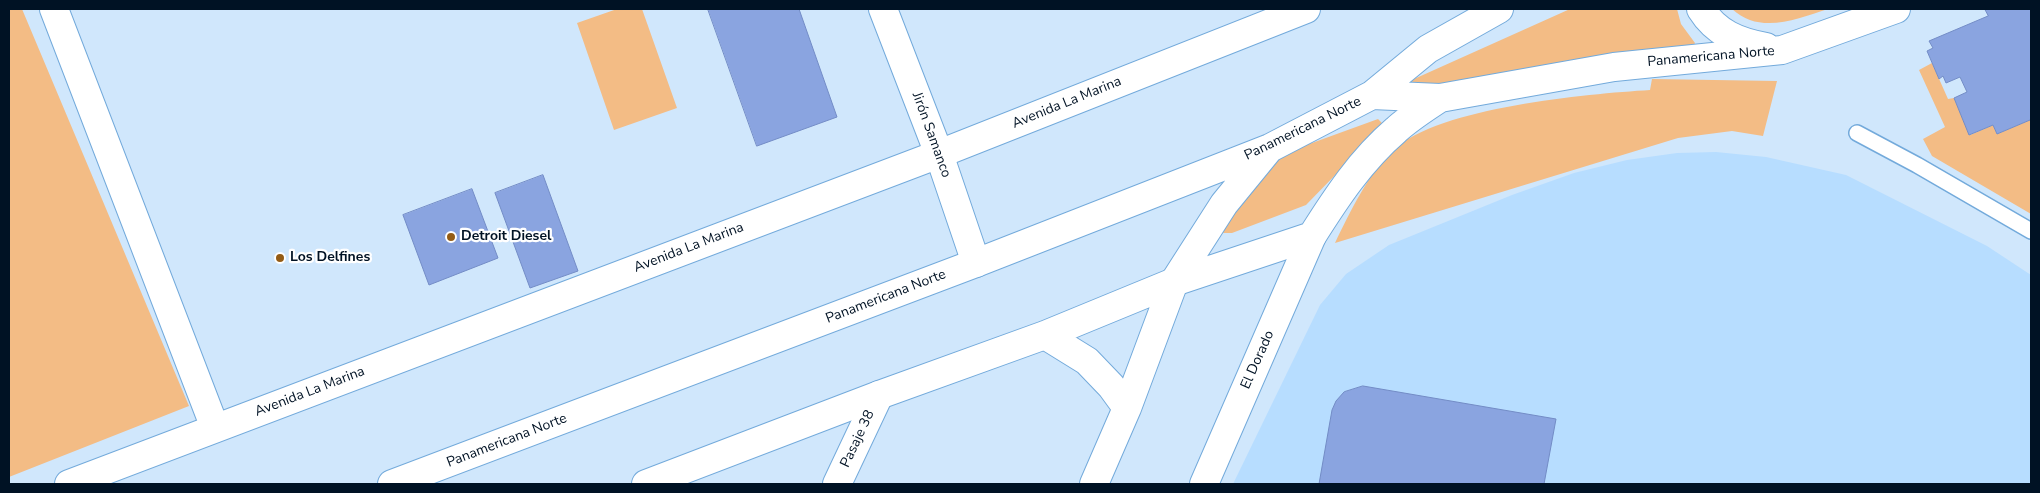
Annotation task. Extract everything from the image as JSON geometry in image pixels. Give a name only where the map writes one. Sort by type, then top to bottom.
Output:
[{"type":"main road","points":[[54,9],[215,428]]},
{"type":"main road","name":"Jirón Samanco","points":[[883,9],[938,154],[976,263]]},
{"type":"main road","name":"Avenida La Marina","points":[[69,484],[938,154],[1306,9]]},
{"type":"main road","name":"Panamericana Norte","points":[[392,484],[976,263],[1270,148],[1372,95],[1428,49],[1499,9]]},
{"type":"main road","points":[[1701,9],[1709,22],[1723,33],[1746,43],[1782,50]]},
{"type":"main road","name":"Panamericana Norte","points":[[1372,95],[1440,98],[1614,66],[1782,50],[1896,9]]},
{"type":"main road","name":"El Dorado","points":[[1204,484],[1312,236],[1337,196],[1363,162],[1396,129],[1440,98]]},
{"type":"main road","points":[[1094,484],[1127,408],[1174,282],[1224,204],[1270,148]]},
{"type":"main road","points":[[646,484],[879,395],[1045,335],[1174,282],[1312,236]]},
{"type":"main road","points":[[1045,335],[1087,361],[1111,386],[1127,408]]},
{"type":"main road","name":"Pasaje 38","points":[[837,484],[879,395]]},
{"type":"lane","points":[[1857,133],[1917,165],[2031,231]]},
{"type":"shaded area","points":[[9,9],[22,9],[189,406],[9,477]]},
{"type":"shaded area","points":[[617,9],[642,9],[677,108],[614,130],[577,23]]},
{"type":"shaded area","points":[[1570,9],[1677,9],[1681,24],[1695,43],[1694,45],[1418,89],[1409,85],[1414,79]]},
{"type":"shaded area","points":[[1732,9],[1828,9],[1791,20],[1767,23],[1743,17]]},
{"type":"shaded area","points":[[1932,63],[1948,99],[1954,98],[1970,135],[1993,125],[1997,134],[2030,120],[2031,214],[1932,156],[1923,139],[1945,127],[1919,70]]},
{"type":"shaded area","points":[[1652,79],[1777,81],[1763,136],[1732,131],[1678,138],[1335,243],[1360,194],[1376,170],[1393,150],[1415,135],[1444,123],[1515,105],[1589,95],[1650,90]]},
{"type":"shaded area","points":[[1378,119],[1383,124],[1381,128],[1306,205],[1232,233],[1223,233],[1224,226],[1280,158],[1290,151]]},
{"type":"shaded area","points":[[1716,152],[1766,157],[1846,175],[1987,246],[2031,275],[2031,484],[1233,484],[1320,305],[1346,274],[1389,245],[1512,195],[1574,173],[1627,160],[1677,153]]},
{"type":"building","points":[[708,9],[799,9],[837,117],[757,146]]},
{"type":"building","points":[[1985,9],[2031,9],[2031,123],[2030,120],[1997,134],[1993,125],[1969,135],[1954,98],[1967,92],[1960,77],[1946,83],[1943,76],[1939,79],[1927,51],[1933,48],[1929,41],[1988,16]]},
{"type":"building","points":[[543,175],[578,271],[530,288],[495,193]]},
{"type":"building","name":"Detroit Diesel","points":[[472,189],[498,258],[429,285],[403,215]]},
{"type":"building","points":[[1363,386],[1556,419],[1544,484],[1319,484],[1332,410],[1336,401],[1344,392]]},
{"type":"place","name":"Detroit Diesel","points":[[451,237]]},
{"type":"place","name":"Los Delfines","points":[[280,258]]}]
